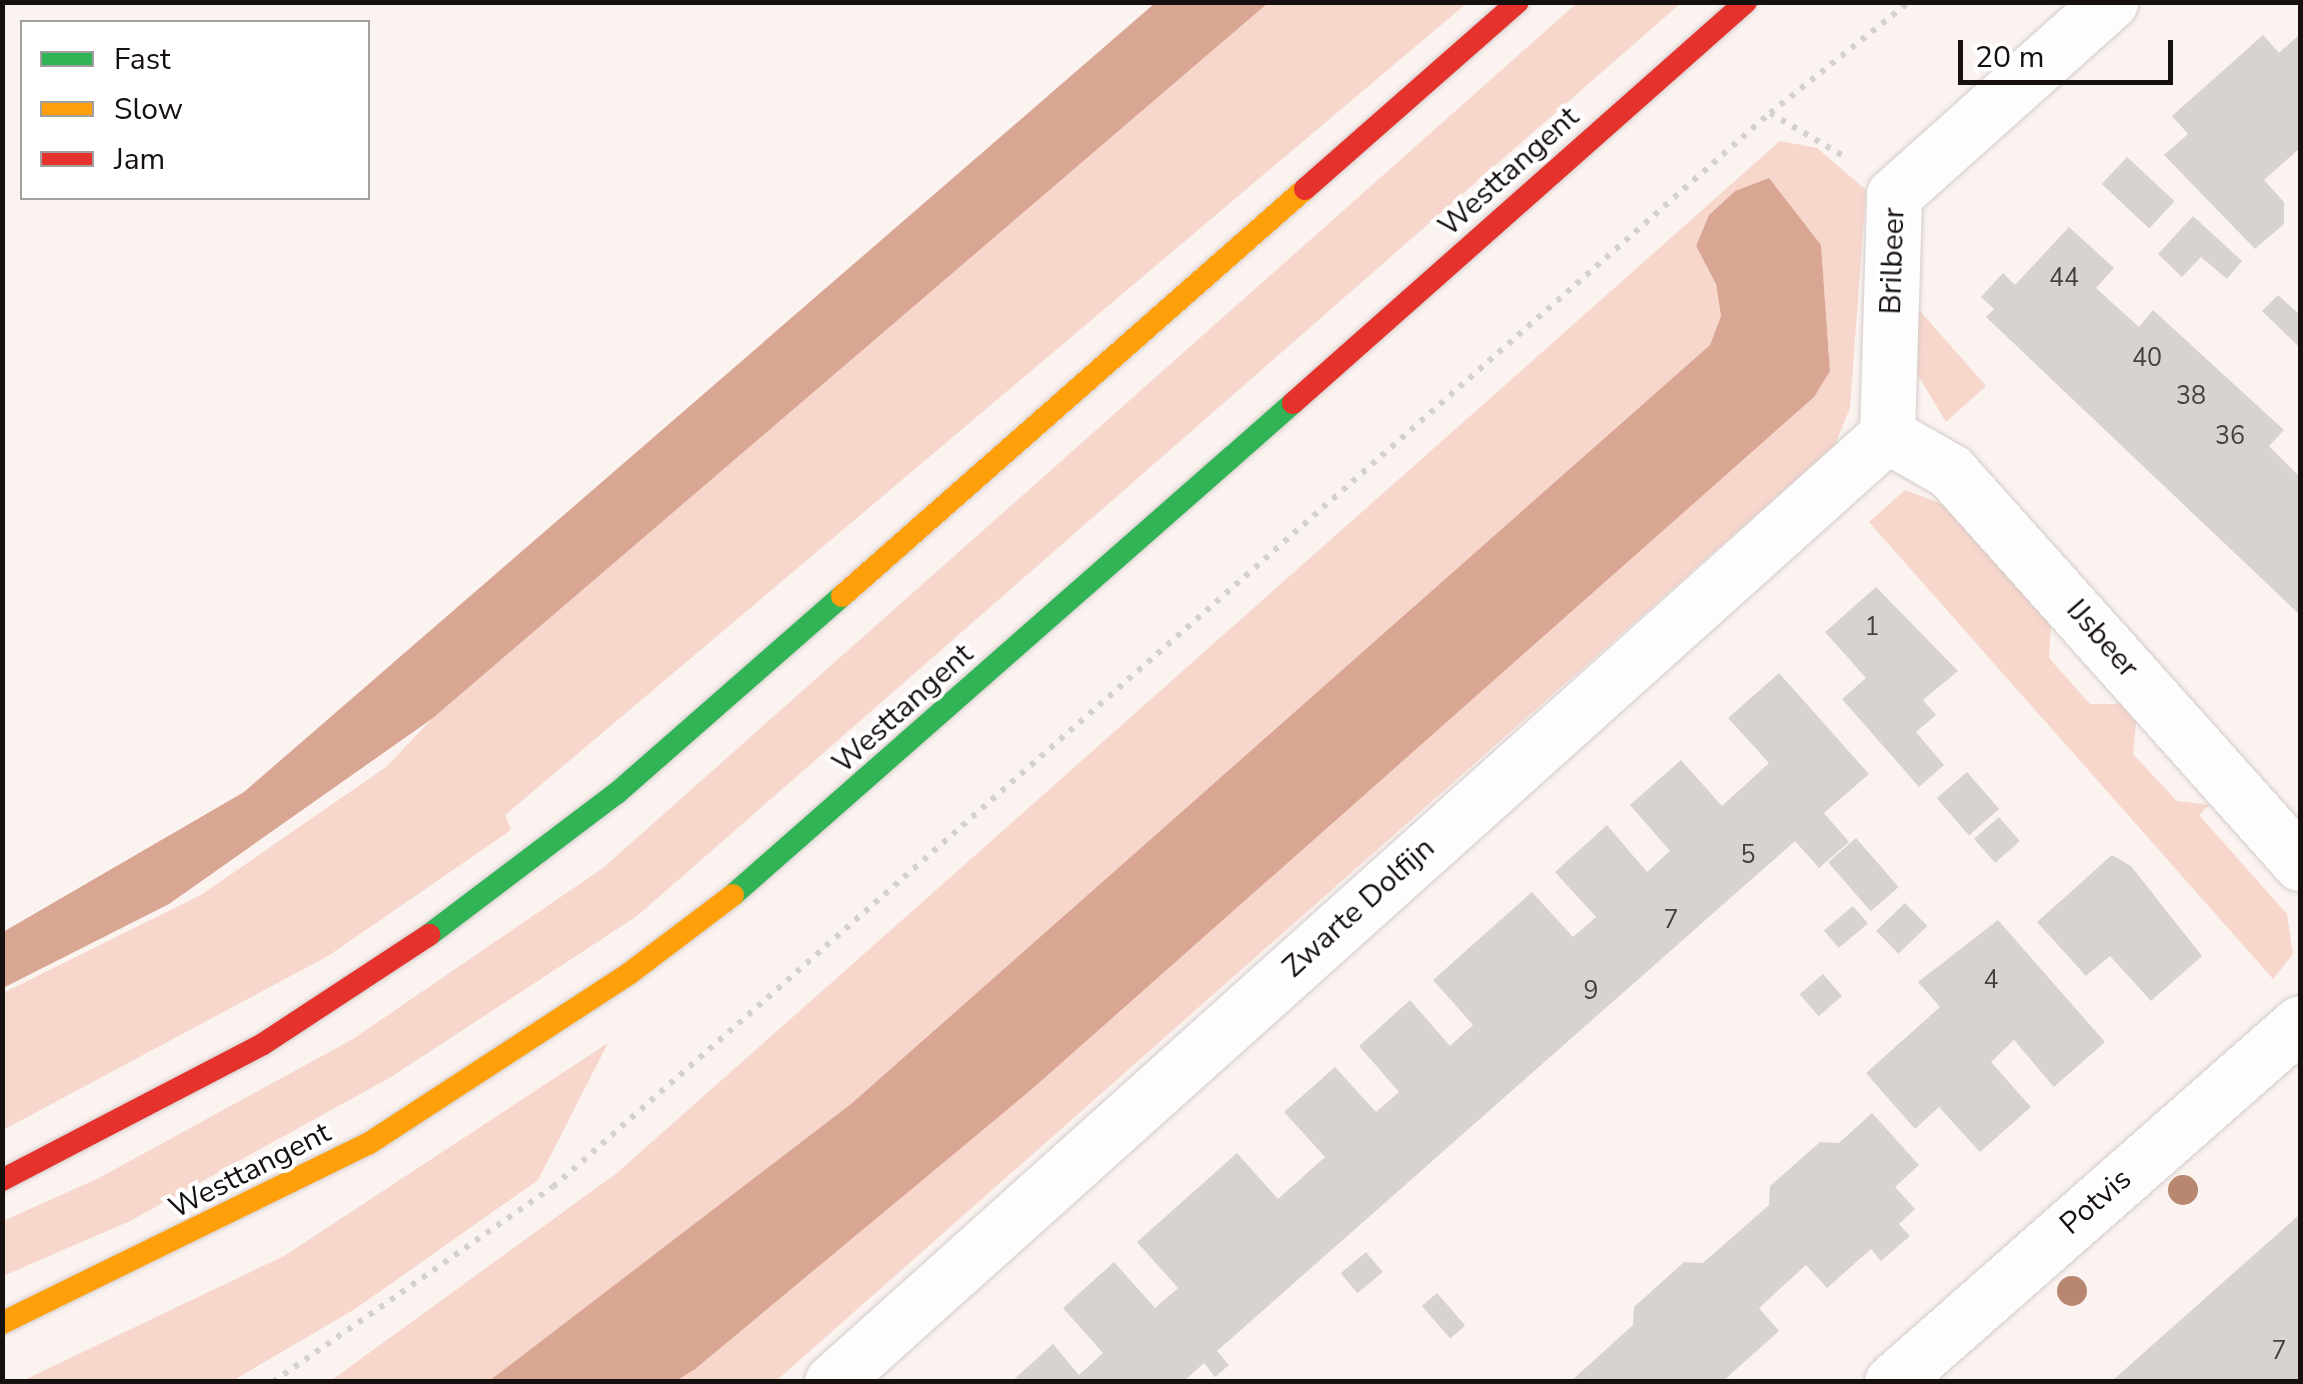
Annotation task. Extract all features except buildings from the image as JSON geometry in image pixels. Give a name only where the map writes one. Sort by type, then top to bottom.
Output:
[{"type":"main road","points":[[2,1180],[264,1044],[486,896],[646,768],[1518,2]]},
{"type":"main road","name":"Westtangent","points":[[2,1323],[368,1144],[662,949],[771,866],[1746,2]]},
{"type":"street","name":"Brilbeer","points":[[1887,435],[1894,195],[2110,2]]},
{"type":"street","name":"IJsbeer","points":[[1887,435],[1950,471],[1990,512],[2300,862]]},
{"type":"street","name":"Zwarte Dolfijn","points":[[832,1382],[1887,435]]},
{"type":"street","name":"Potvis","points":[[1892,1382],[2300,1023]]},
{"type":"path","points":[[273,1382],[553,1187],[1770,113],[1909,2]]},
{"type":"path","points":[[1770,113],[1894,195]]},
{"type":"shaded area","points":[[1155,3],[1268,3],[433,718],[169,904],[3,988],[3,932],[244,792]]},
{"type":"shaded area","points":[[1268,3],[1467,3],[505,815],[511,830],[328,956],[3,1130],[3,993],[201,895],[386,767],[433,718]]},
{"type":"shaded area","points":[[1577,3],[1681,3],[637,916],[391,1077],[130,1221],[3,1276],[3,1221],[99,1178],[353,1039],[603,868]]},
{"type":"shaded area","points":[[1780,141],[1817,148],[1866,190],[1850,408],[1835,445],[776,1381],[676,1381],[1032,1089],[1830,371],[1821,245],[1769,178],[1735,191],[1709,215],[1696,246],[1716,284],[1721,316],[1710,345],[851,1104],[489,1381],[329,1382],[617,1173]]},
{"type":"shaded area","points":[[1769,178],[1821,245],[1830,371],[1814,397],[1032,1089],[695,1369],[676,1381],[489,1381],[851,1104],[1710,345],[1721,316],[1716,284],[1696,246],[1709,215],[1735,191]]},
{"type":"shaded area","points":[[1913,303],[1986,386],[1946,422],[1913,367]]},
{"type":"shaded area","points":[[1905,490],[1942,504],[2051,625],[2049,658],[2090,704],[2121,704],[2136,722],[2133,754],[2177,801],[2209,805],[2199,815],[2287,914],[2293,954],[2273,979],[1869,522]]},
{"type":"shaded area","points":[[608,1043],[538,1180],[355,1309],[232,1381],[22,1381],[284,1256]]},
{"type":"traffic: fast","points":[[733,895],[1293,403]]},
{"type":"traffic: fast","points":[[429,935],[617,793],[842,596]]},
{"type":"traffic: slow","points":[[842,596],[1305,189]]},
{"type":"traffic: slow","points":[[2,1323],[368,1144],[630,973],[733,895]]},
{"type":"traffic: jam","points":[[1305,189],[1518,2]]},
{"type":"traffic: jam","points":[[1293,403],[1746,2]]},
{"type":"traffic: jam","points":[[2,1180],[263,1044],[429,935]]}]
